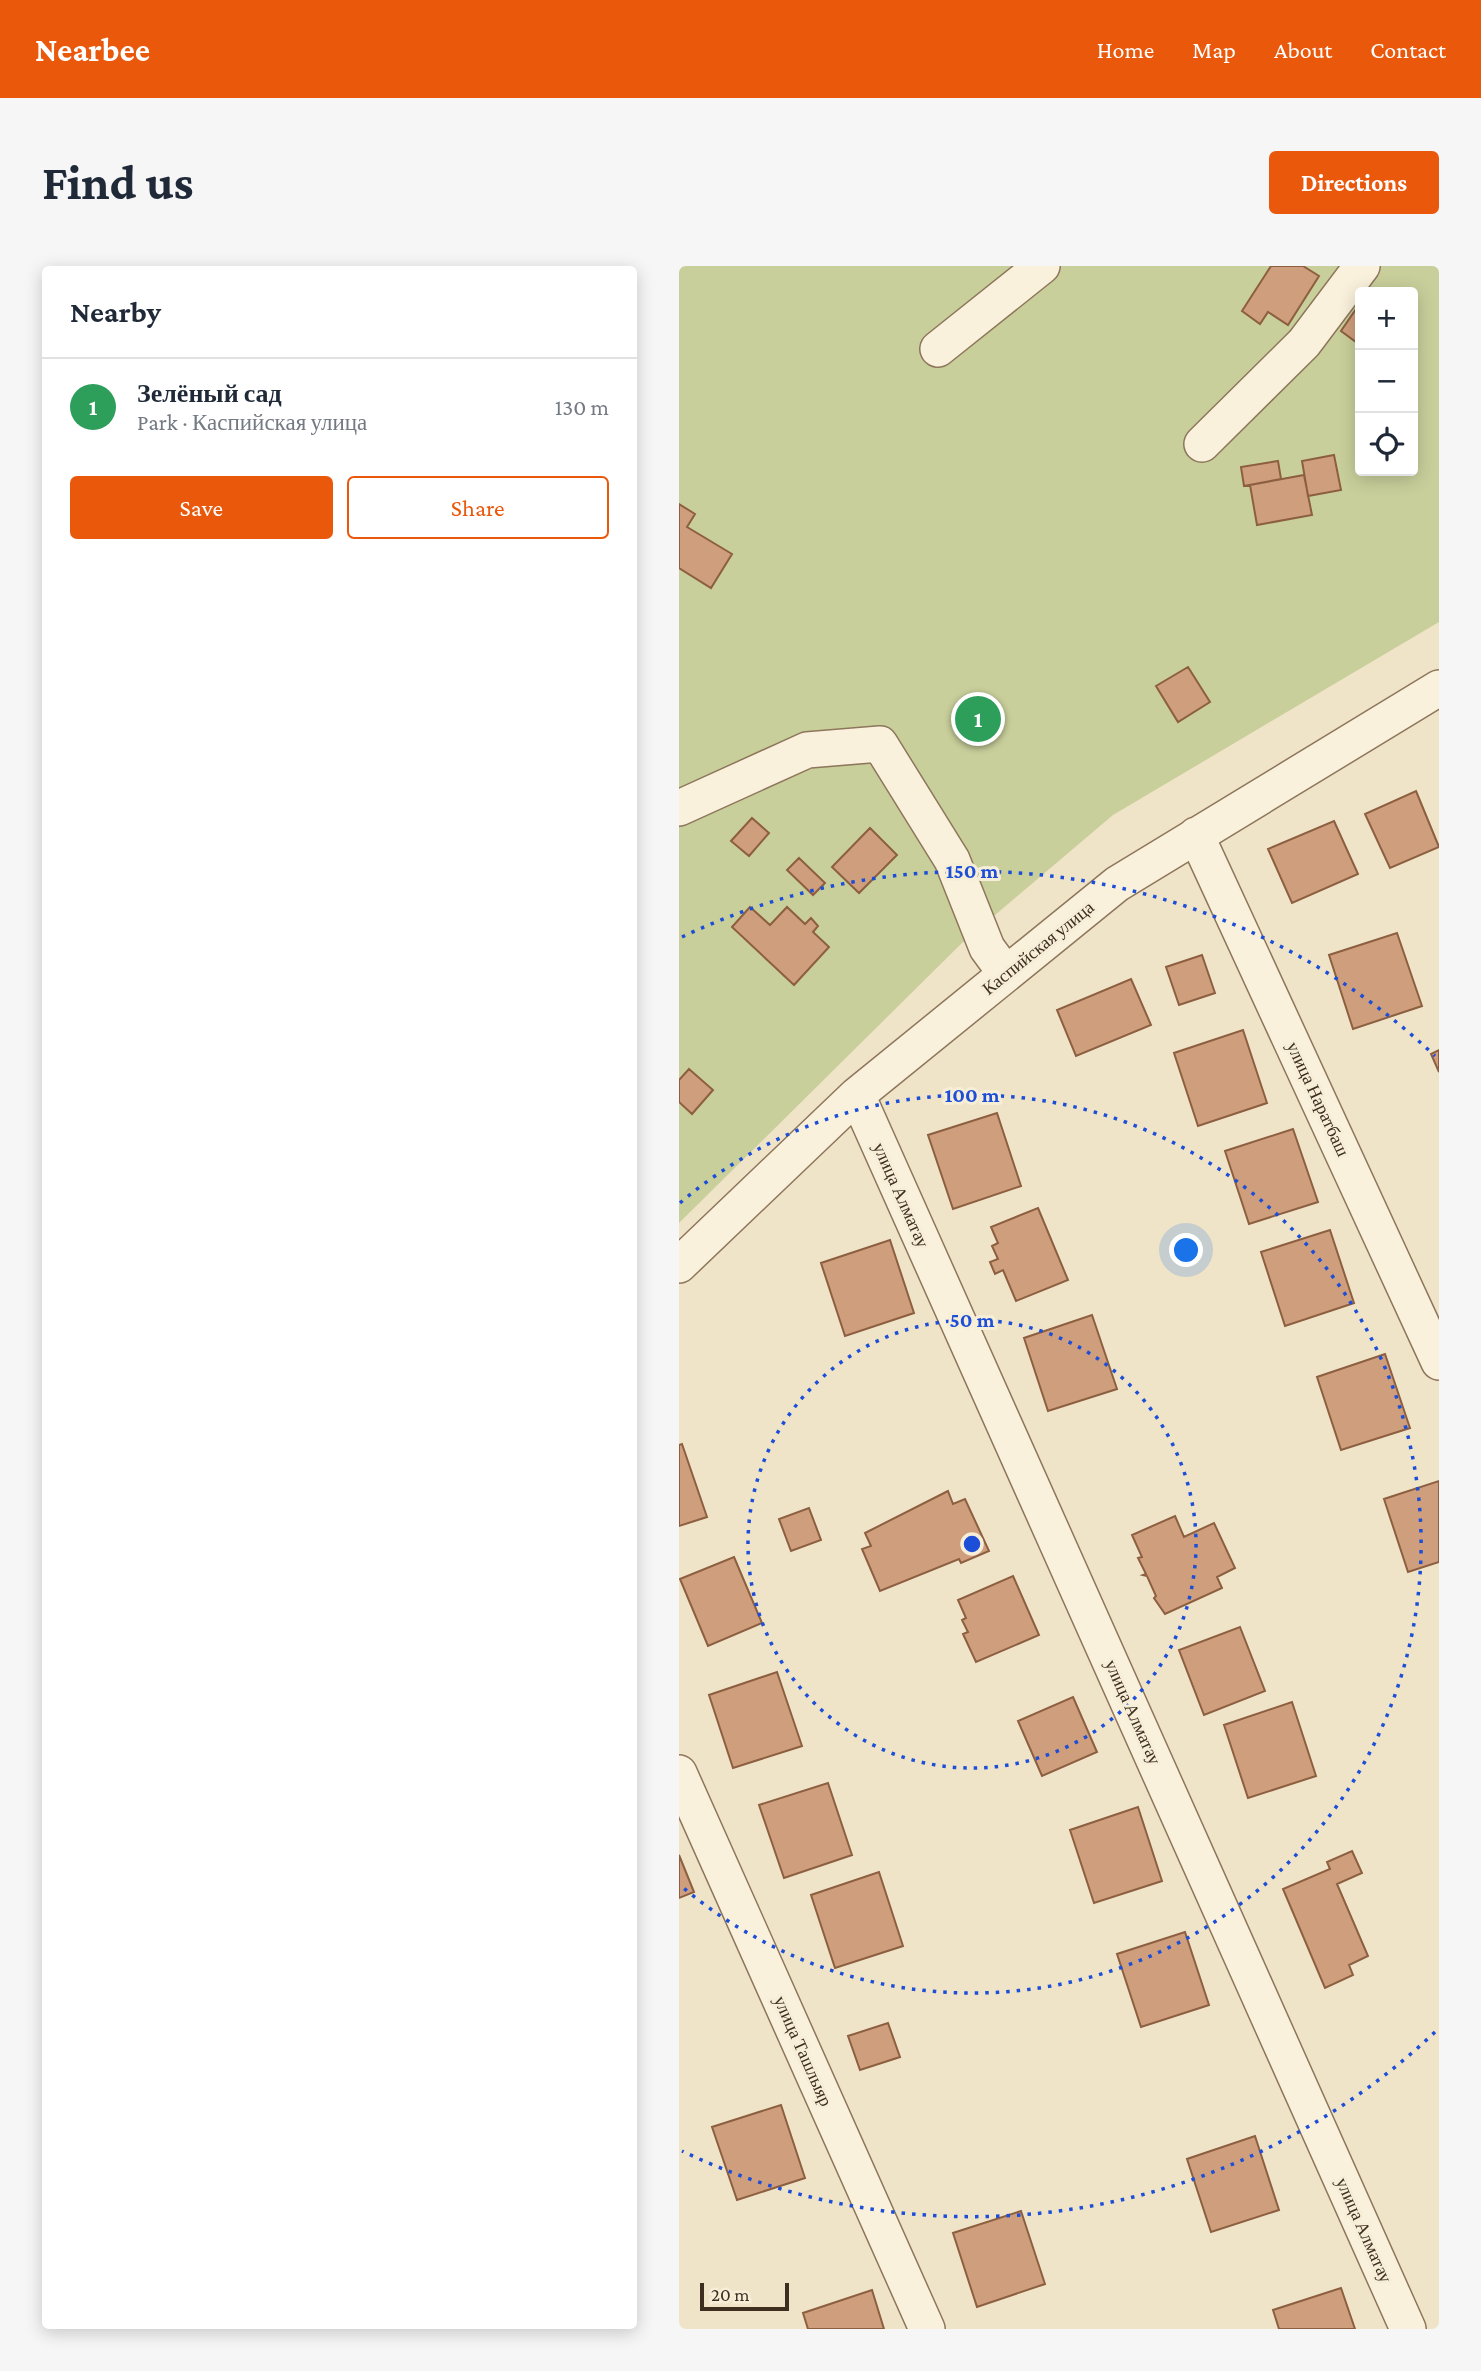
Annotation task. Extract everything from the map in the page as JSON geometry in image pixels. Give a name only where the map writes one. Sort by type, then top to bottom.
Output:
[{"type":"street","points":[[938,349],[1042,266]]},
{"type":"street","points":[[1202,444],[1304,343],[1361,266]]},
{"type":"street","name":"Каспийская улица","points":[[679,1265],[857,1095],[1117,884],[1439,688]]},
{"type":"street","points":[[679,808],[807,750],[880,744],[952,860],[986,948],[1006,974]]},
{"type":"street","name":"улица Наратбаш","points":[[1196,835],[1439,1362]]},
{"type":"street","name":"улица Алматау","points":[[857,1095],[1408,2329]]},
{"type":"street","name":"улица Ташлыяр","points":[[679,1773],[927,2329]]},
{"type":"green space","points":[[679,266],[1439,266],[1439,622],[1113,815],[962,943],[679,1223]]},
{"type":"building","points":[[1271,266],[1303,266],[1319,276],[1288,325],[1268,312],[1260,324],[1242,311]]},
{"type":"building","points":[[1355,310],[1355,341],[1341,331]]},
{"type":"building","points":[[1334,455],[1341,490],[1308,496],[1302,461]]},
{"type":"building","points":[[1278,461],[1281,479],[1244,486],[1241,467]]},
{"type":"building","points":[[1304,475],[1312,515],[1257,525],[1250,485]]},
{"type":"building","points":[[679,504],[695,514],[687,527],[732,554],[711,588],[679,568]]},
{"type":"building","points":[[1188,667],[1210,702],[1178,722],[1156,686]]},
{"type":"building","points":[[1416,791],[1439,847],[1390,868],[1365,814]]},
{"type":"building","points":[[752,818],[769,833],[749,856],[731,841]]},
{"type":"building","points":[[1334,821],[1358,874],[1292,903],[1268,849]]},
{"type":"building","points":[[870,828],[897,855],[859,893],[832,867]]},
{"type":"building","points":[[799,858],[825,883],[813,895],[787,870]]},
{"type":"building","points":[[750,907],[770,925],[787,907],[805,924],[811,918],[818,926],[813,932],[829,947],[794,985],[732,927]]},
{"type":"building","points":[[1397,933],[1422,1006],[1353,1029],[1329,955]]},
{"type":"building","points":[[1202,955],[1215,993],[1179,1005],[1166,967]]},
{"type":"building","points":[[1131,979],[1151,1025],[1076,1056],[1057,1010]]},
{"type":"building","points":[[1243,1030],[1267,1103],[1198,1126],[1174,1053]]},
{"type":"building","points":[[1439,1050],[1439,1072],[1431,1054]]},
{"type":"building","points":[[689,1069],[713,1090],[692,1114],[679,1102],[679,1080]]},
{"type":"building","points":[[997,1113],[1021,1186],[953,1209],[928,1135]]},
{"type":"building","points":[[1293,1129],[1318,1202],[1249,1224],[1225,1151]]},
{"type":"building","points":[[1038,1208],[1068,1280],[1016,1301],[1003,1270],[995,1274],[990,1262],[998,1259],[992,1246],[998,1243],[991,1227]]},
{"type":"building","points":[[1330,1230],[1354,1303],[1285,1326],[1261,1252]]},
{"type":"building","points":[[890,1240],[914,1313],[845,1336],[821,1263]]},
{"type":"building","points":[[1092,1315],[1117,1389],[1048,1411],[1024,1338]]},
{"type":"building","points":[[1385,1354],[1410,1428],[1341,1450],[1317,1377]]},
{"type":"building","points":[[682,1444],[707,1517],[679,1526],[679,1445]]},
{"type":"building","points":[[1439,1481],[1439,1562],[1408,1572],[1384,1499]]},
{"type":"building","points":[[948,1491],[953,1504],[965,1499],[989,1551],[961,1563],[959,1559],[880,1591],[862,1549],[871,1546],[865,1533]]},
{"type":"building","points":[[809,1508],[821,1540],[791,1551],[779,1519]]},
{"type":"building","points":[[1175,1516],[1184,1537],[1214,1523],[1235,1568],[1217,1577],[1222,1588],[1165,1614],[1154,1598],[1156,1596],[1147,1576],[1143,1575],[1146,1574],[1138,1558],[1142,1557],[1132,1535]]},
{"type":"building","points":[[734,1557],[762,1623],[708,1646],[680,1579]]},
{"type":"building","points":[[1013,1576],[1039,1635],[976,1662],[963,1634],[968,1632],[962,1620],[966,1618],[958,1600]]},
{"type":"building","points":[[1240,1627],[1265,1691],[1204,1715],[1179,1650]]},
{"type":"building","points":[[777,1672],[802,1746],[733,1768],[709,1695]]},
{"type":"building","points":[[1073,1697],[1097,1752],[1042,1776],[1018,1721]]},
{"type":"building","points":[[1292,1702],[1316,1776],[1248,1798],[1224,1725]]},
{"type":"building","points":[[828,1783],[852,1855],[784,1878],[759,1805]]},
{"type":"building","points":[[1138,1807],[1162,1881],[1094,1903],[1070,1830]]},
{"type":"building","points":[[1352,1851],[1362,1873],[1337,1884],[1368,1956],[1349,1965],[1353,1975],[1325,1988],[1283,1889],[1330,1869],[1327,1862]]},
{"type":"building","points":[[679,1855],[694,1892],[679,1898]]},
{"type":"building","points":[[879,1872],[903,1946],[835,1968],[811,1895]]},
{"type":"building","points":[[1185,1932],[1209,2005],[1141,2027],[1117,1954]]},
{"type":"building","points":[[888,2023],[900,2057],[860,2070],[848,2036]]},
{"type":"building","points":[[781,2105],[805,2178],[737,2200],[712,2127]]},
{"type":"building","points":[[1255,2136],[1279,2210],[1211,2232],[1187,2159]]},
{"type":"building","points":[[1021,2211],[1045,2284],[977,2307],[953,2233]]},
{"type":"building","points":[[1341,2288],[1355,2329],[1279,2329],[1273,2310]]},
{"type":"building","points":[[872,2290],[884,2329],[808,2329],[803,2313]]},
{"type":"place","name":"Зелёный сад","points":[[978,719]]}]
